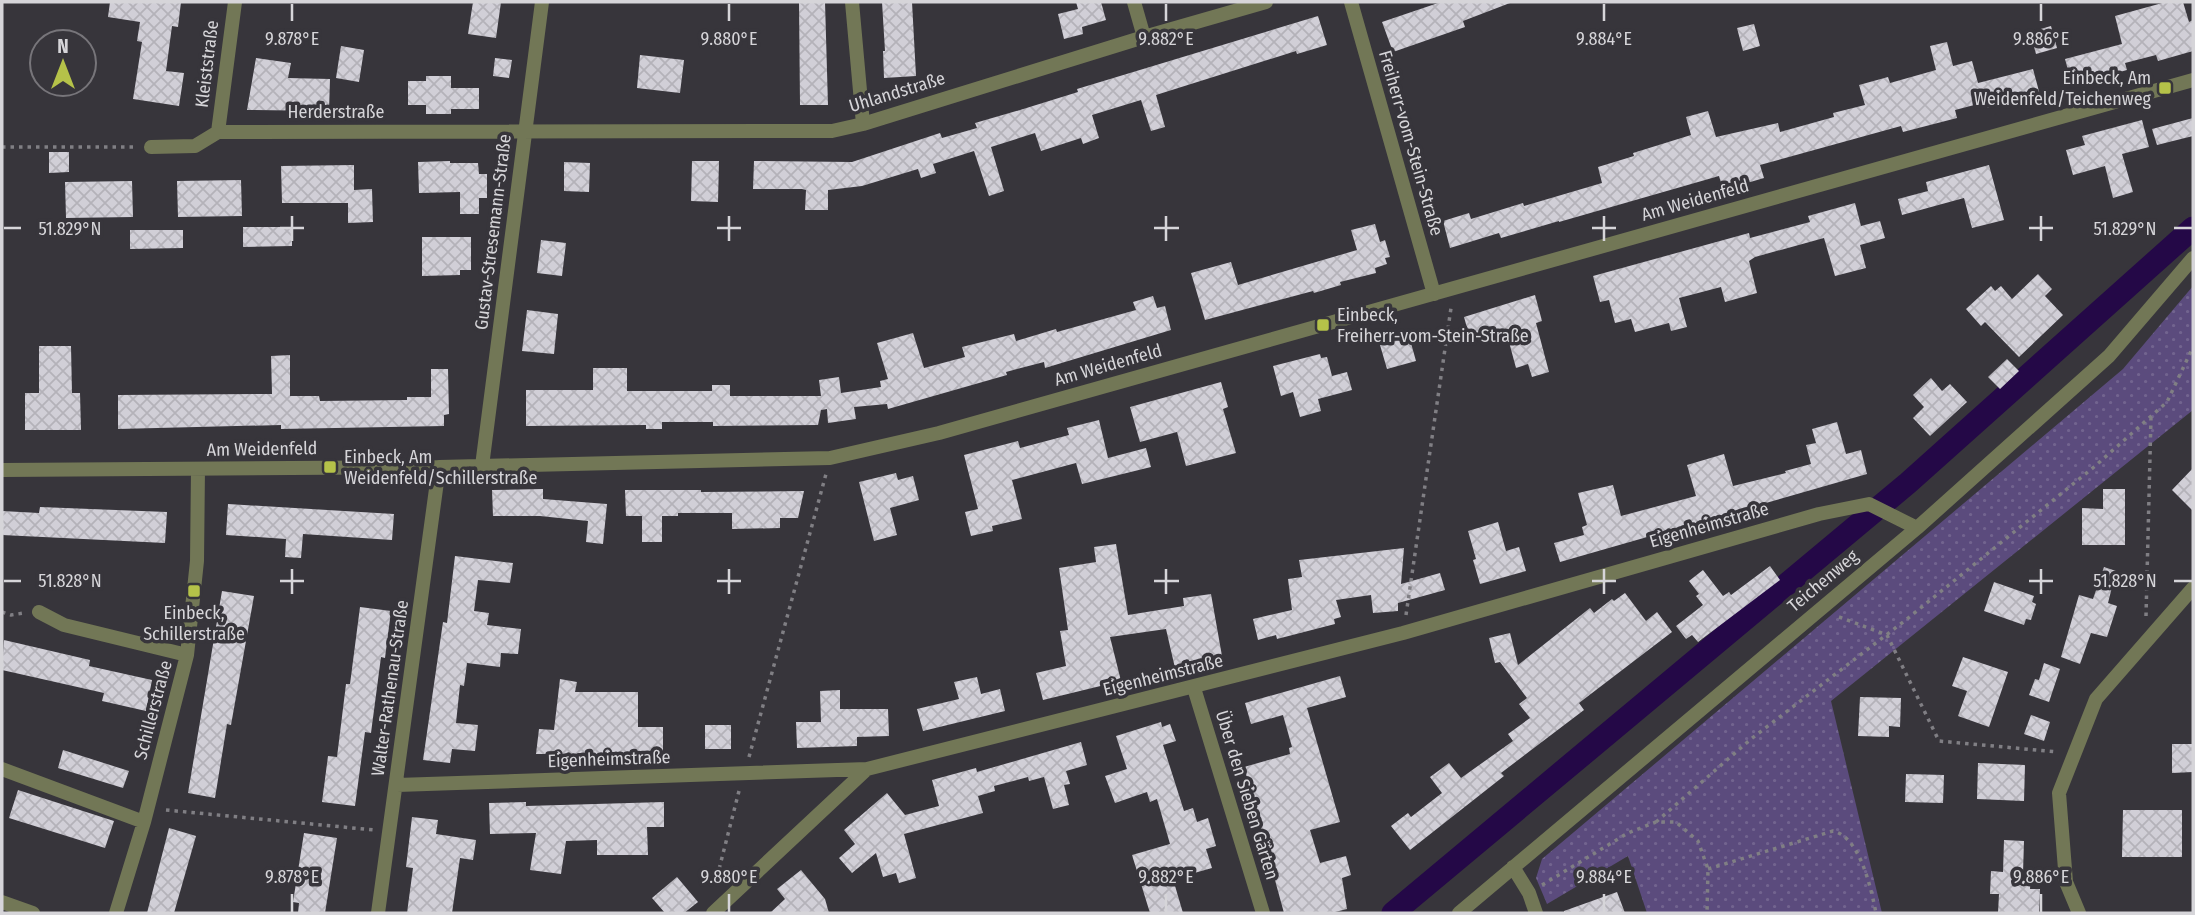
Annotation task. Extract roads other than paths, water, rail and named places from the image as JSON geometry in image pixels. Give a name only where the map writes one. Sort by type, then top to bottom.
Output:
[{"type":"street","name":"Kleiststraße","points":[[218,132],[235,2]]},
{"type":"street","name":"Gustav-Stresemann-Straße","points":[[482,466],[542,2]]},
{"type":"street","points":[[852,2],[863,124]]},
{"type":"street","points":[[1133,2],[1143,37]]},
{"type":"street","name":"Uhlandstraße","points":[[526,131],[832,131],[863,124],[1143,37],[1266,2]]},
{"type":"street","name":"Freiherr-vom-Stein-Straße","points":[[1351,2],[1434,295]]},
{"type":"street","name":"Am Weidenfeld","points":[[2,470],[439,467],[830,458],[939,433],[2193,80]]},
{"type":"street","name":"Herderstraße","points":[[151,147],[195,146],[218,132],[526,131]]},
{"type":"street","name":"Teichenweg","points":[[1459,913],[1916,527],[2109,356],[2193,258]]},
{"type":"street","name":"Walter-Rathenau-Straße","points":[[379,913],[439,467]]},
{"type":"street","name":"Schillerstraße","points":[[116,913],[146,815],[187,655],[197,561],[198,469]]},
{"type":"street","name":"Eigenheimstraße","points":[[397,785],[867,769],[1403,633],[1819,514],[1869,504],[1916,527]]},
{"type":"street","points":[[2079,913],[2066,882],[2059,793],[2096,699],[2193,588]]},
{"type":"street","points":[[39,612],[64,625],[187,655]]},
{"type":"street","name":"Über den Sieben Gärten","points":[[1194,688],[1263,913]]},
{"type":"street","points":[[2,769],[146,815]]},
{"type":"street","points":[[713,913],[867,769]]},
{"type":"street","points":[[1513,867],[1530,892],[1536,913]]},
{"type":"street","points":[[2,902],[33,913]]},
{"type":"waterway","points":[[1393,913],[1908,483],[2193,228]]},
{"type":"place","name":"Einbeck, Am Weidenfeld/Teichenweg","points":[[2165,88]]},
{"type":"place","name":"Einbeck, Freiherr-vom-Stein-Straße","points":[[1323,325]]},
{"type":"place","name":"Einbeck, Am Weidenfeld/Schillerstraße","points":[[330,467]]},
{"type":"place","name":"Einbeck, Schillerstraße","points":[[194,591]]}]
